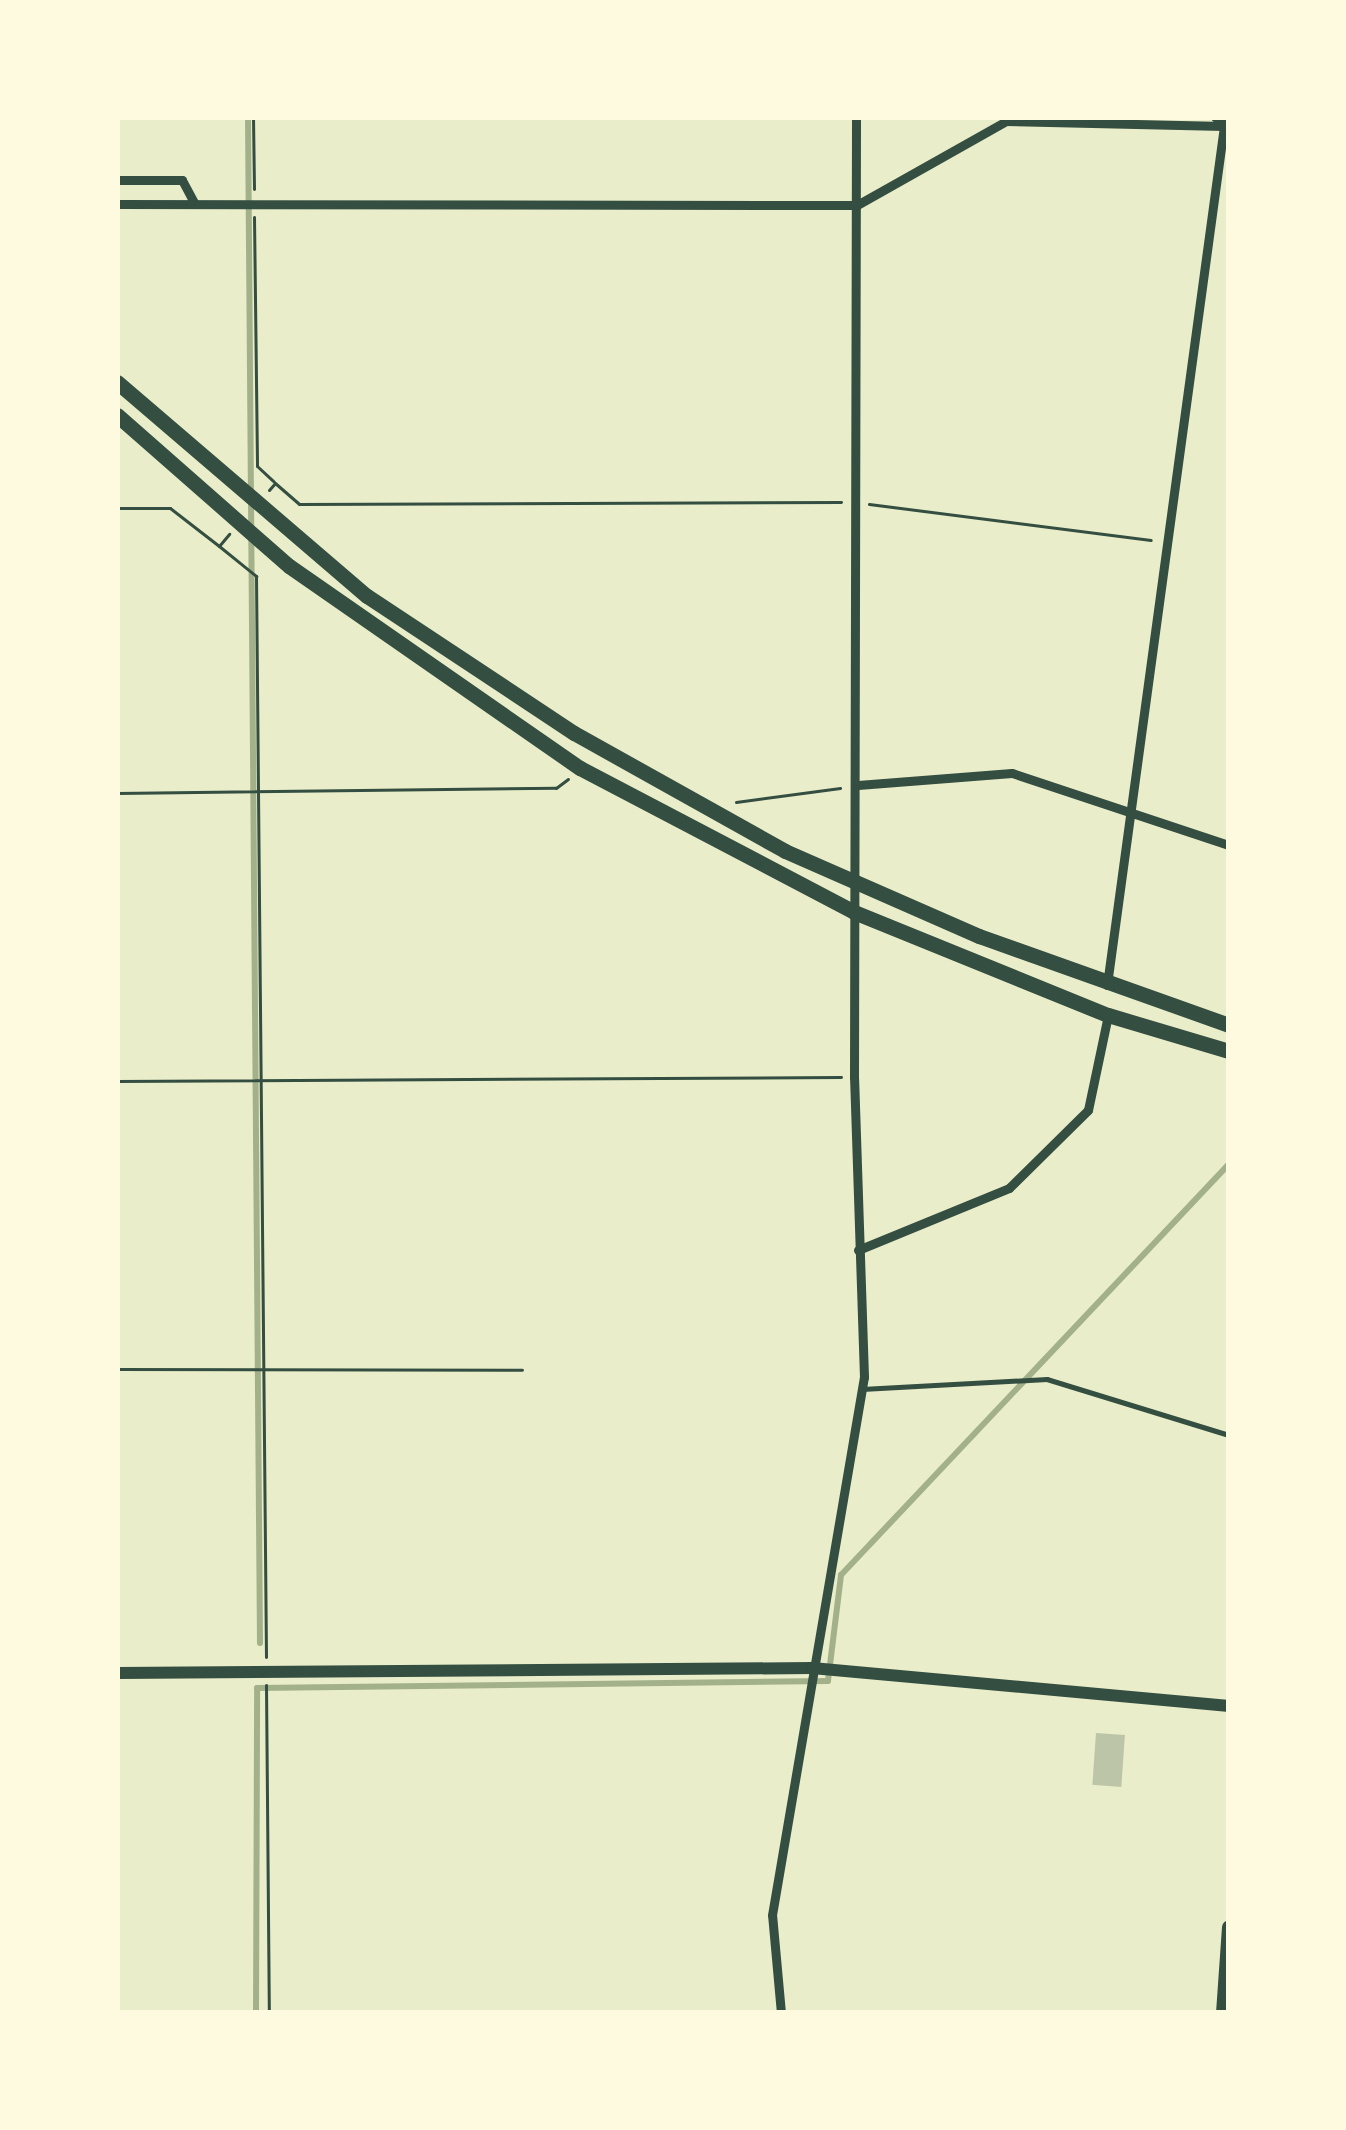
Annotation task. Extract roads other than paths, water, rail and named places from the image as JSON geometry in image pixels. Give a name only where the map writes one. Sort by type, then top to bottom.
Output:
[{"type":"highway","points":[[117,382],[256,506],[490,680],[705,806],[855,882],[1107,985],[1229,1025]]},
{"type":"highway","points":[[117,415],[239,523],[359,619],[580,768],[854,912],[1108,1015],[1229,1051]]},
{"type":"main road","points":[[1222,2013],[1229,1927]]},
{"type":"street","points":[[782,2013],[772,1915],[862,1389],[854,1077],[856,117]]},
{"type":"street","points":[[117,204],[857,205],[1006,121],[1223,123],[1107,985]]},
{"type":"street","points":[[117,180],[182,180],[194,202]]},
{"type":"street","points":[[858,785],[1012,773],[1132,819],[1229,845]]},
{"type":"street","points":[[858,1250],[1009,1188],[1088,1110],[1108,1015]]},
{"type":"street","points":[[117,1672],[812,1668],[1229,1706]]},
{"type":"lane","points":[[862,1389],[1047,1379],[1229,1435]]},
{"type":"waterway","points":[[248,117],[260,1643]]},
{"type":"waterway","points":[[256,2013],[257,1688],[828,1681],[841,1575],[1229,1164]]}]
